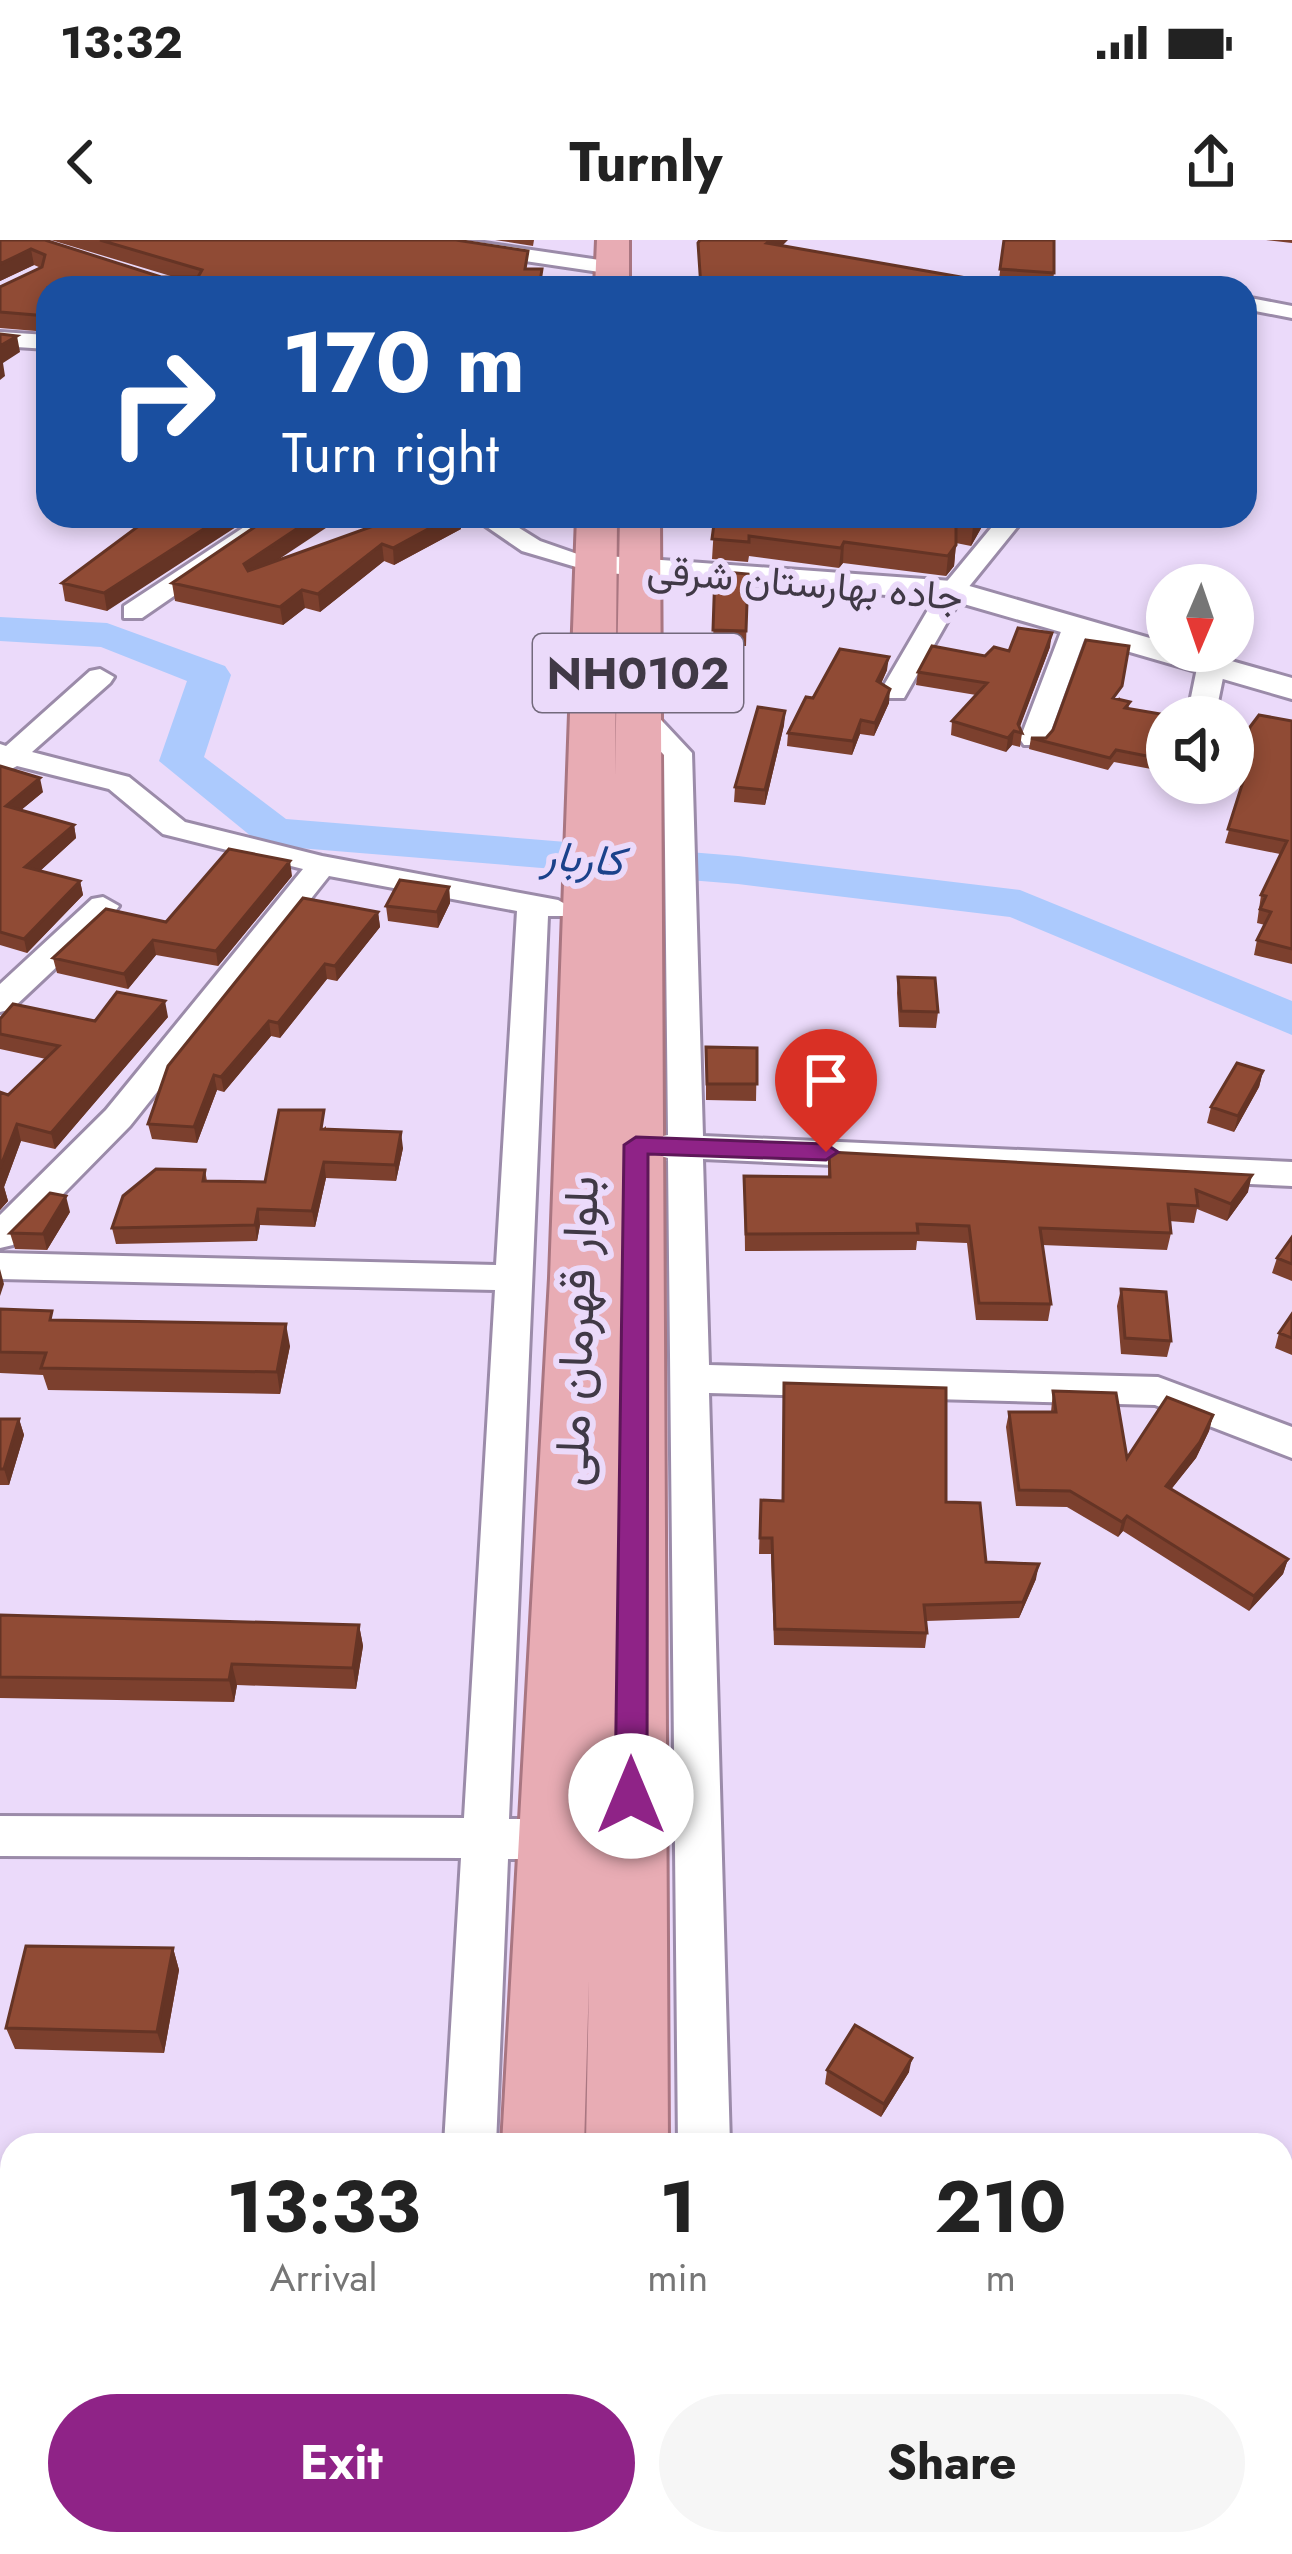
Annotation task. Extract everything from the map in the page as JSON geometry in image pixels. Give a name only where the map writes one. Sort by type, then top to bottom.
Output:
[{"type":"highway","points":[[644,240],[644,276]]},
{"type":"highway","name":"بلوار قهرمان ملی","points":[[596,528],[593,564],[635,830]]},
{"type":"highway","name":"بلوار قهرمان ملی","points":[[543,2133],[580,1278],[605,904],[635,830],[640,528]]},
{"type":"highway","name":"بلوار قهرمان ملی","points":[[605,904],[662,1146],[631,1841],[627,2133]]},
{"type":"street","points":[[423,240],[613,265]]},
{"type":"street","points":[[1257,305],[1292,312]]},
{"type":"street","points":[[0,340],[36,342]]},
{"type":"street","points":[[133,612],[260,528]]},
{"type":"street","points":[[503,528],[531,545],[593,564]]},
{"type":"street","points":[[894,692],[952,591],[1005,528]]},
{"type":"street","name":"جاده بهارستان شرقی","points":[[593,564],[952,591],[1146,649]]},
{"type":"street","points":[[1034,739],[1075,629]]},
{"type":"street","name":"جاده بهارستان شرقی","points":[[1226,672],[1292,689]]},
{"type":"street","points":[[4,758],[100,676]]},
{"type":"street","points":[[4,758],[119,783],[174,828],[322,866],[605,904],[517,1278],[471,2133]]},
{"type":"street","points":[[0,1236],[118,1118],[322,866]]},
{"type":"street","points":[[0,1002],[104,906]]},
{"type":"street","points":[[704,2133],[693,1379],[662,1146],[1292,1174]]},
{"type":"street","points":[[0,1266],[517,1278]]},
{"type":"street","points":[[693,1379],[1158,1391],[1292,1443]]},
{"type":"street","points":[[0,1836],[631,1841]]},
{"type":"building","points":[[0,240],[45,240],[158,276],[36,276],[36,315],[0,312],[0,287],[42,267],[45,255],[31,249],[0,264]]},
{"type":"building","points":[[100,240],[456,240],[528,251],[525,269],[542,269],[541,276],[199,276],[202,270]]},
{"type":"building","points":[[771,240],[767,243],[955,276],[700,276],[698,243]]},
{"type":"building","points":[[1004,240],[1054,240],[1054,273],[1000,269]]},
{"type":"building","points":[[0,334],[17,336],[0,346]]},
{"type":"building","points":[[136,528],[205,528],[104,593],[62,583]]},
{"type":"building","points":[[253,528],[298,528],[244,564],[248,571],[368,528],[430,528],[393,548],[382,544],[318,594],[302,590],[280,607],[172,583]]},
{"type":"building","points":[[713,528],[956,528],[956,545],[948,556],[844,542],[841,548],[749,536],[749,542],[712,539]]},
{"type":"building","points":[[715,571],[748,574],[746,631],[713,630]]},
{"type":"building","points":[[1018,628],[1052,633],[1018,724],[1022,733],[1014,731],[1008,738],[952,721],[987,683],[918,672],[932,646],[985,656],[994,647],[1009,651]]},
{"type":"building","points":[[1086,640],[1129,646],[1122,686],[1113,698],[1130,702],[1125,708],[1146,712],[1146,756],[1116,750],[1110,758],[1031,738],[1046,738]]},
{"type":"building","points":[[840,649],[889,657],[877,681],[890,689],[875,723],[861,720],[853,741],[788,733],[806,697],[813,698]]},
{"type":"building","points":[[758,707],[785,711],[765,790],[735,787]]},
{"type":"building","points":[[1259,715],[1292,721],[1292,949],[1257,940],[1271,912],[1260,909],[1266,896],[1261,895],[1287,841],[1228,829],[1236,804],[1254,804],[1254,722]]},
{"type":"building","points":[[0,766],[40,778],[6,806],[74,825],[25,867],[80,881],[24,939],[0,932]]},
{"type":"building","points":[[229,849],[290,861],[216,951],[153,940],[124,974],[53,958],[106,909],[166,922]]},
{"type":"building","points":[[400,880],[449,887],[437,912],[386,906]]},
{"type":"building","points":[[303,898],[378,912],[335,966],[325,964],[278,1023],[269,1021],[221,1077],[214,1075],[194,1127],[148,1124],[168,1066]]},
{"type":"building","points":[[898,977],[935,978],[938,1012],[901,1011]]},
{"type":"building","points":[[117,992],[165,1001],[51,1133],[17,1124],[0,1168],[0,1092],[8,1095],[59,1046],[0,1034],[0,1019],[13,1004],[95,1021]]},
{"type":"building","points":[[706,1047],[757,1048],[757,1084],[707,1084]]},
{"type":"building","points":[[1237,1063],[1263,1071],[1238,1116],[1211,1107]]},
{"type":"building","points":[[279,1110],[324,1110],[321,1129],[401,1132],[395,1165],[324,1162],[312,1211],[258,1209],[255,1225],[112,1228],[123,1196],[156,1169],[205,1170],[203,1181],[265,1182]]},
{"type":"building","points":[[829,1152],[1252,1175],[1231,1204],[1196,1190],[1198,1206],[1168,1204],[1171,1233],[1040,1228],[1051,1304],[979,1303],[969,1226],[917,1224],[918,1233],[746,1234],[744,1176],[830,1177]]},
{"type":"building","points":[[50,1193],[66,1196],[43,1234],[10,1233]]},
{"type":"building","points":[[1292,1237],[1292,1264],[1277,1258]]},
{"type":"building","points":[[1121,1289],[1166,1292],[1171,1341],[1125,1338]]},
{"type":"building","points":[[0,1309],[52,1311],[50,1320],[286,1324],[277,1372],[41,1368],[46,1353],[0,1352]]},
{"type":"building","points":[[1292,1314],[1292,1338],[1279,1333]]},
{"type":"building","points":[[784,1383],[946,1388],[946,1502],[980,1503],[986,1562],[1039,1564],[1023,1602],[924,1605],[927,1633],[775,1629],[772,1538],[760,1538],[761,1500],[783,1501]]},
{"type":"building","points":[[1053,1391],[1116,1393],[1127,1458],[1167,1397],[1213,1415],[1200,1442],[1166,1486],[1288,1559],[1254,1596],[1127,1516],[1122,1522],[1070,1491],[1019,1490],[1009,1412],[1056,1412]]},
{"type":"building","points":[[0,1419],[19,1419],[4,1469],[0,1469]]},
{"type":"building","points":[[0,1615],[359,1625],[353,1668],[232,1664],[229,1680],[0,1677]]},
{"type":"building","points":[[26,1946],[173,1948],[157,2032],[6,2028]]},
{"type":"building","points":[[855,2025],[912,2058],[884,2104],[827,2070]]},
{"type":"waterway","name":"کاربار","points":[[0,629],[107,635],[210,675],[181,761],[274,832],[738,870],[1020,904],[1292,1019]]},
{"type":"route","points":[[631,1796],[636,1145],[826,1152]]}]
